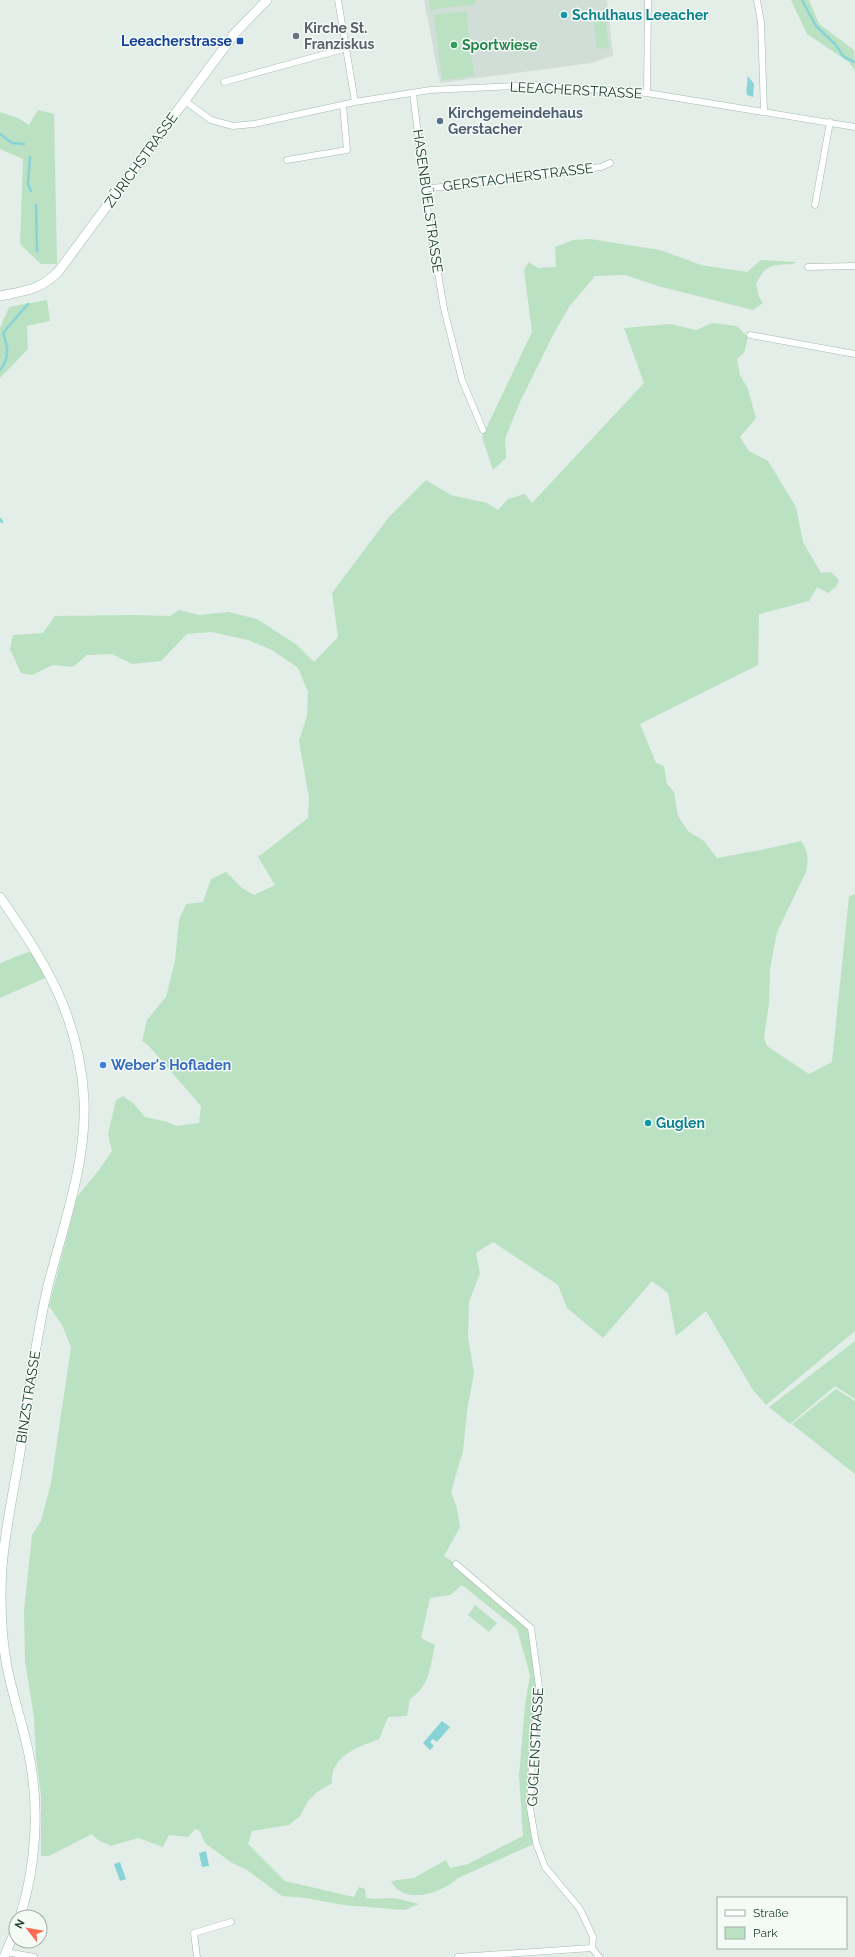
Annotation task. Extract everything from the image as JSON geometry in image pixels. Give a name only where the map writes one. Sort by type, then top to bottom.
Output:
[{"type":"main road","name":"ZÜRICHSTRASSE","points":[[0,296],[35,289],[49,281],[58,272],[235,33],[267,0]]},
{"type":"main road","name":"BINZSTRASSE","points":[[0,897],[37,952],[62,998],[78,1050],[84,1101],[80,1156],[41,1320],[3,1565],[2,1610],[7,1664],[29,1756],[34,1794],[35,1837],[29,1880],[22,1909]]},
{"type":"street","points":[[338,0],[355,102]]},
{"type":"street","points":[[647,93],[648,0]]},
{"type":"street","points":[[757,0],[761,22],[764,112]]},
{"type":"street","points":[[224,82],[347,48]]},
{"type":"street","name":"LEEACHERSTRASSE","points":[[185,101],[211,120],[232,126],[254,124],[355,102],[413,93],[534,85],[647,93],[855,127]]},
{"type":"street","name":"HASENBÜELSTRASSE","points":[[413,93],[425,189],[444,309],[462,380],[483,430]]},
{"type":"street","points":[[287,160],[347,150],[343,105]]},
{"type":"street","points":[[815,205],[830,122]]},
{"type":"street","name":"GERSTACHERSTRASSE","points":[[425,189],[593,168],[610,162]]},
{"type":"street","points":[[808,267],[855,266]]},
{"type":"street","points":[[750,335],[855,354]]},
{"type":"street","name":"GUGLENSTRASSE","points":[[456,1564],[531,1628],[540,1694],[533,1738],[530,1808],[536,1843],[545,1867],[580,1909],[593,1937],[592,1948]]},
{"type":"street","points":[[197,1957],[194,1933],[231,1922]]},
{"type":"street","points":[[458,1957],[592,1948],[599,1957]]},
{"type":"street","points":[[5,1955],[34,1957]]},
{"type":"shaded area","points":[[424,0],[607,0],[613,56],[591,63],[440,83]]},
{"type":"green space","points":[[429,0],[475,0],[475,4],[430,10]]},
{"type":"green space","points":[[791,0],[809,0],[819,24],[854,50],[855,71],[849,62],[807,34]]},
{"type":"green space","name":"Sportwiese","points":[[466,11],[474,76],[442,80],[434,15]]},
{"type":"green space","points":[[605,16],[609,48],[597,49],[593,18]]},
{"type":"green space","points":[[38,110],[54,114],[57,264],[41,264],[20,244],[23,159],[0,149],[0,112],[18,118],[29,125]]},
{"type":"green space","points":[[590,239],[660,250],[701,265],[747,272],[761,260],[796,262],[793,264],[775,265],[763,273],[756,284],[759,297],[763,303],[753,310],[658,286],[625,275],[595,276],[569,307],[553,335],[519,404],[505,439],[506,458],[493,470],[482,437],[532,332],[524,270],[529,262],[538,268],[556,267],[555,247],[573,240]]},
{"type":"green space","points":[[47,300],[50,321],[27,326],[28,349],[0,378],[0,328],[9,307]]},
{"type":"green space","points":[[712,323],[737,326],[748,337],[744,353],[737,359],[740,375],[748,389],[756,418],[740,437],[749,451],[768,461],[796,507],[803,542],[821,573],[831,572],[839,580],[836,587],[828,593],[817,587],[809,601],[759,614],[758,665],[640,724],[656,763],[664,766],[667,784],[674,792],[678,816],[688,831],[704,841],[717,858],[801,841],[805,848],[808,860],[806,872],[777,932],[770,969],[769,1003],[764,1038],[767,1046],[809,1074],[832,1062],[849,896],[855,894],[855,1331],[766,1405],[753,1390],[706,1311],[676,1336],[668,1293],[652,1281],[603,1338],[567,1308],[558,1285],[493,1242],[476,1253],[480,1273],[469,1302],[468,1337],[474,1373],[467,1411],[463,1451],[451,1492],[457,1508],[460,1527],[444,1556],[456,1564],[531,1628],[540,1694],[533,1738],[530,1808],[536,1843],[458,1878],[443,1888],[433,1892],[414,1895],[404,1893],[397,1889],[391,1881],[414,1878],[446,1860],[450,1868],[468,1864],[523,1836],[519,1776],[525,1705],[530,1675],[517,1629],[462,1585],[450,1595],[430,1598],[421,1638],[435,1645],[428,1675],[422,1688],[410,1699],[407,1716],[388,1717],[379,1739],[354,1749],[340,1759],[333,1774],[332,1783],[317,1792],[308,1801],[300,1816],[289,1825],[252,1831],[248,1844],[285,1881],[354,1897],[359,1887],[365,1889],[366,1898],[394,1898],[419,1904],[405,1910],[343,1905],[306,1898],[282,1896],[247,1870],[232,1863],[205,1843],[200,1831],[195,1829],[188,1837],[169,1835],[163,1847],[138,1838],[111,1846],[98,1840],[92,1834],[49,1856],[41,1856],[41,1796],[36,1756],[34,1717],[25,1661],[24,1611],[32,1535],[41,1521],[51,1483],[71,1347],[62,1325],[49,1306],[77,1197],[112,1151],[108,1134],[116,1100],[123,1096],[133,1103],[145,1117],[168,1122],[176,1126],[199,1123],[201,1106],[148,1045],[142,1041],[147,1020],[166,997],[175,961],[179,920],[186,904],[203,902],[211,879],[226,872],[242,888],[254,895],[275,885],[258,857],[308,818],[309,798],[299,741],[307,716],[308,692],[298,668],[272,650],[248,640],[211,632],[187,634],[161,661],[132,664],[112,654],[87,655],[73,667],[53,665],[32,675],[21,673],[10,649],[13,635],[43,633],[55,616],[170,616],[179,610],[199,615],[228,612],[257,619],[297,645],[314,662],[338,637],[332,593],[389,517],[426,480],[451,495],[487,503],[498,510],[508,499],[525,494],[532,503],[644,383],[624,328],[670,324],[696,330]]},
{"type":"green space","points":[[31,951],[47,977],[0,998],[0,963]]},
{"type":"green space","points":[[855,1341],[855,1399],[835,1386],[790,1424],[769,1407]]},
{"type":"green space","points":[[836,1389],[855,1401],[855,1474],[792,1424]]},
{"type":"green space","points":[[475,1605],[497,1623],[489,1632],[468,1615]]},
{"type":"water","points":[[747,75],[754,84],[753,97],[747,95]]},
{"type":"water","points":[[442,1721],[450,1727],[437,1742],[433,1739],[430,1742],[434,1746],[430,1750],[423,1743]]},
{"type":"water","points":[[206,1851],[209,1866],[202,1867],[199,1853]]},
{"type":"water","points":[[120,1862],[126,1879],[120,1881],[114,1864]]},
{"type":"waterway","points":[[802,0],[816,26],[835,44],[844,57],[855,62]]},
{"type":"waterway","points":[[0,134],[12,143],[24,144]]},
{"type":"waterway","points":[[30,157],[28,184],[31,191]]},
{"type":"waterway","points":[[36,205],[37,251]]},
{"type":"waterway","points":[[0,370],[7,357],[6,343],[3,333],[28,304]]},
{"type":"place","name":"Schulhaus Leeacher","points":[[564,15]]},
{"type":"place","name":"Kirche St. Franziskus","points":[[296,36]]},
{"type":"place","name":"Leeacherstrasse","points":[[240,41]]},
{"type":"place","name":"Sportwiese","points":[[454,45]]},
{"type":"place","name":"Kirchgemeindehaus Gerstacher","points":[[440,121]]},
{"type":"place","name":"Weber's Hofladen","points":[[103,1065]]},
{"type":"place","name":"Guglen","points":[[648,1123]]}]
